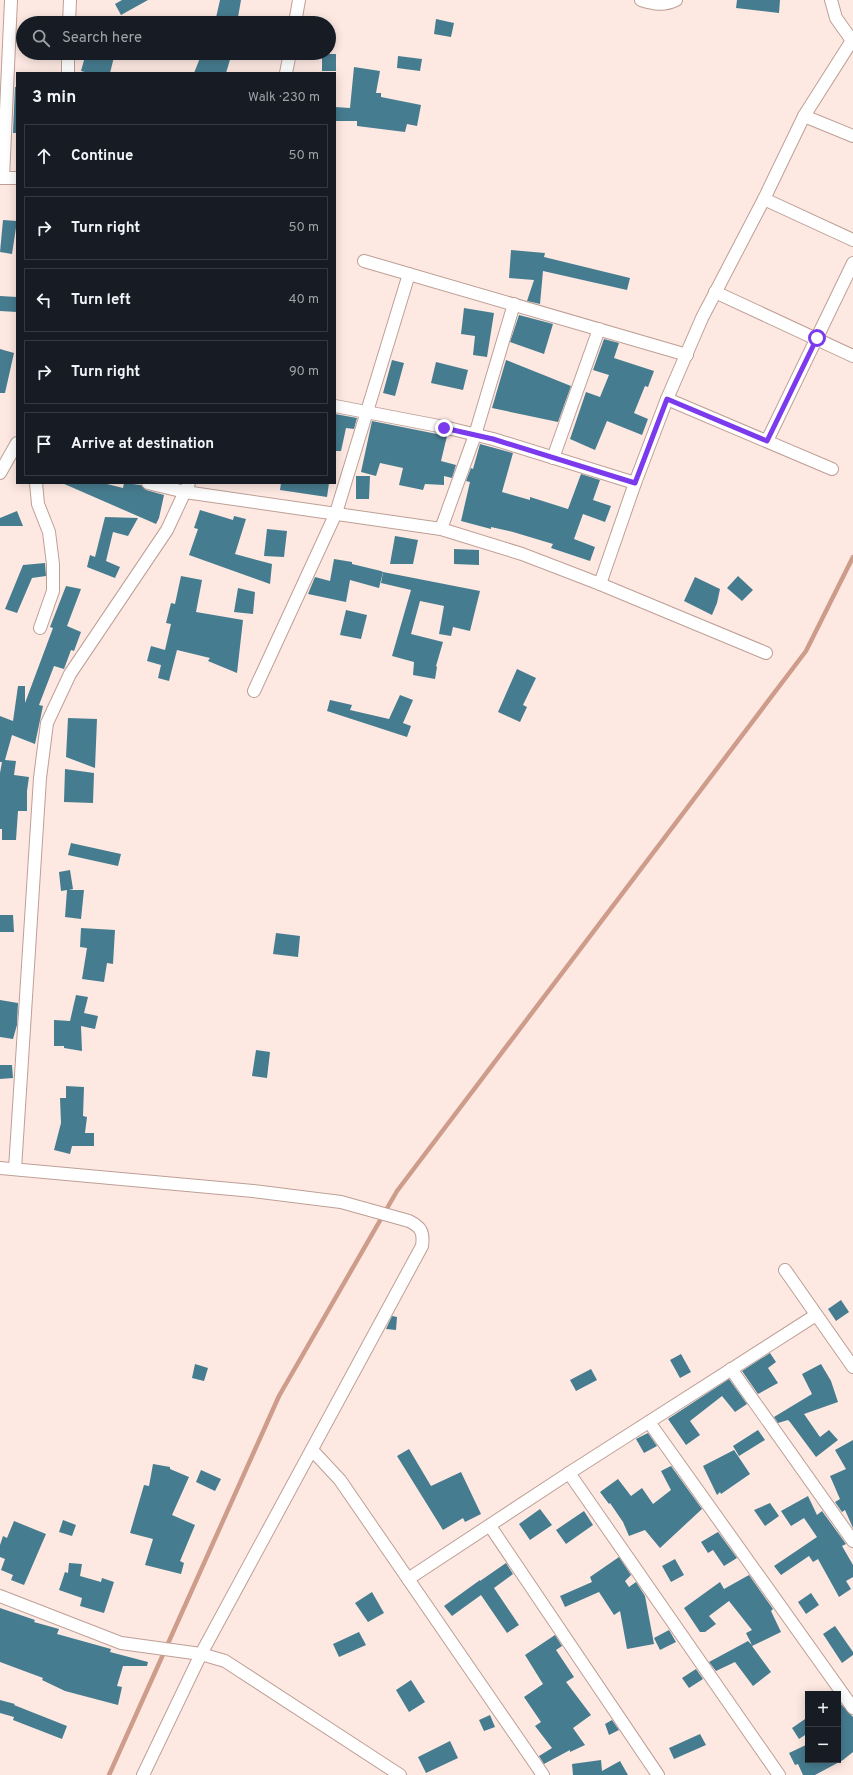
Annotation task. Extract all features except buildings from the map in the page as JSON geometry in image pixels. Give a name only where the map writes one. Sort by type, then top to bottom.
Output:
[{"type":"street","points":[[11,0],[2,178],[16,178]]},
{"type":"street","points":[[69,16],[70,0]]},
{"type":"street","points":[[296,16],[299,0]]},
{"type":"street","points":[[641,0],[655,4],[668,4],[676,0]]},
{"type":"street","points":[[600,584],[635,483],[667,399],[702,318],[764,199],[804,116],[852,42],[836,18],[831,0]]},
{"type":"street","points":[[68,60],[68,72]]},
{"type":"street","points":[[286,72],[289,60]]},
{"type":"street","points":[[804,116],[853,136]]},
{"type":"street","points":[[764,199],[853,240]]},
{"type":"street","points":[[364,261],[687,355]]},
{"type":"street","points":[[767,441],[853,263]]},
{"type":"street","points":[[254,691],[336,513],[409,274]]},
{"type":"street","points":[[715,292],[853,356]]},
{"type":"street","points":[[441,530],[475,435],[514,304]]},
{"type":"street","points":[[553,458],[599,329]]},
{"type":"street","points":[[667,399],[832,469]]},
{"type":"street","points":[[336,406],[475,435],[635,483]]},
{"type":"street","points":[[0,473],[16,445]]},
{"type":"street","points":[[36,484],[38,504],[49,532],[54,564],[54,591],[40,628]]},
{"type":"street","points":[[156,484],[441,530],[522,554],[600,584],[766,653]]},
{"type":"street","points":[[15,1169],[40,778],[47,723],[70,674],[167,530],[187,488]]},
{"type":"street","points":[[0,1168],[253,1191],[341,1202],[409,1221],[419,1226],[423,1239],[422,1246],[202,1654],[143,1775]]},
{"type":"street","points":[[785,1270],[853,1368]]},
{"type":"street","points":[[408,1579],[569,1473],[816,1315]]},
{"type":"street","points":[[731,1369],[853,1541]]},
{"type":"street","points":[[649,1422],[853,1708]]},
{"type":"street","points":[[312,1450],[340,1480],[543,1775]]},
{"type":"street","points":[[569,1473],[779,1775]]},
{"type":"street","points":[[490,1526],[658,1775]]},
{"type":"street","points":[[0,1596],[121,1643],[202,1654],[225,1662],[400,1775]]},
{"type":"waterway","points":[[109,1775],[279,1396],[397,1191],[806,651],[853,557]]},
{"type":"route","points":[[444,428],[493,439],[635,483],[667,399],[767,441],[817,338]]}]
